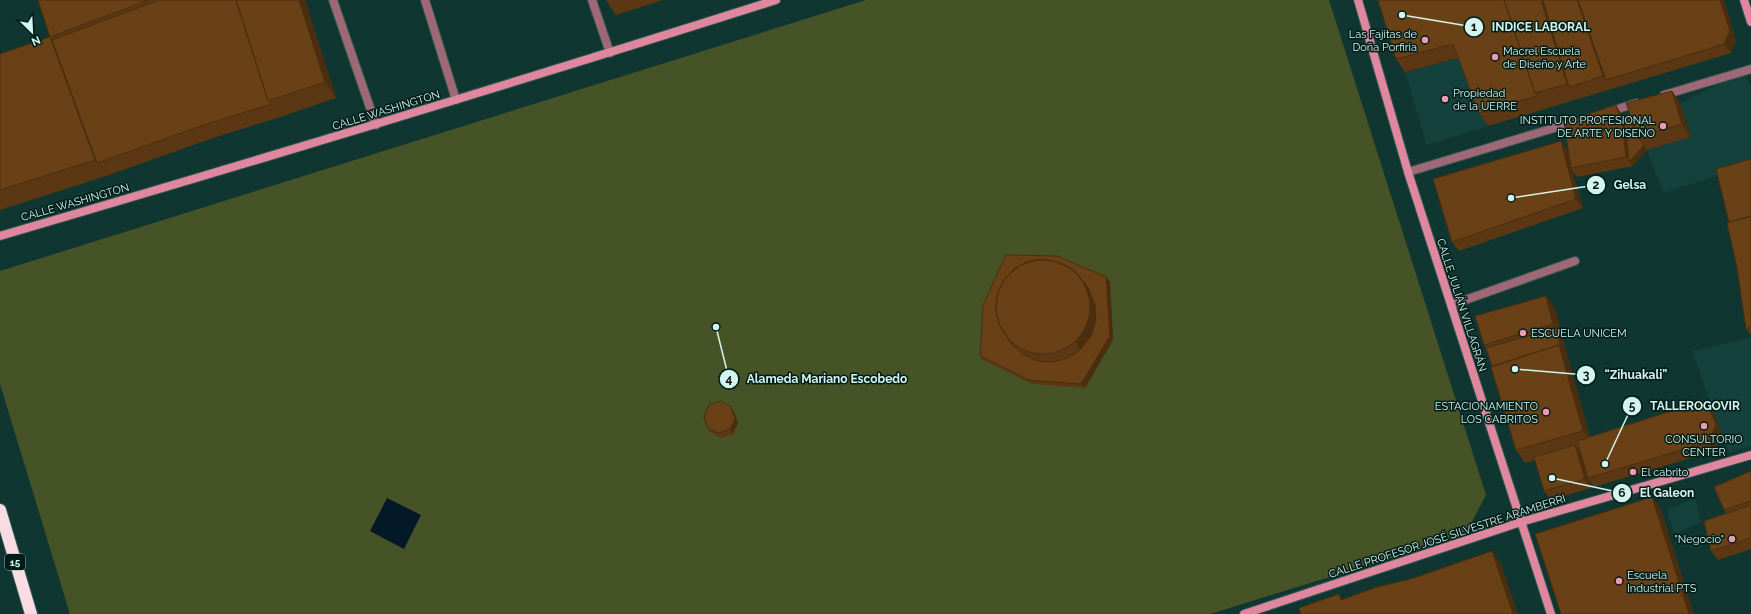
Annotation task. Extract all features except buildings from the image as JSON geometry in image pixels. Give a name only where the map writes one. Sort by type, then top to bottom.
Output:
[{"type":"highway","name":"15","points":[[0,510],[28,613]]},
{"type":"main road","name":"CALLE WASHINGTON","points":[[0,236],[376,125],[776,0]]},
{"type":"main road","name":"CALLE JULIÁN VILLAGRÁN","points":[[1358,0],[1408,172],[1551,614]]},
{"type":"main road","points":[[1744,0],[1751,22]]},
{"type":"main road","name":"CALLE PROFESOR JOSÉ SILVESTRE ARAMBERRI","points":[[1244,614],[1521,522],[1751,455]]},
{"type":"street","points":[[333,0],[376,125]]},
{"type":"street","points":[[425,0],[456,100]]},
{"type":"street","points":[[592,0],[610,53]]},
{"type":"street","points":[[1599,115],[1751,69]]},
{"type":"street","points":[[1408,172],[1583,119]]},
{"type":"street","points":[[1451,304],[1575,261]]},
{"type":"shaded area","points":[[866,0],[1329,0],[1486,495],[1465,535],[1210,614],[70,614],[0,384],[0,271]]},
{"type":"shaded area","name":"Propiedad de la UERRE","points":[[1462,57],[1488,126],[1427,145],[1405,72]]},
{"type":"shaded area","points":[[1744,71],[1751,87],[1751,165],[1663,193],[1647,150],[1691,137],[1680,103]]},
{"type":"shaded area","points":[[1751,338],[1751,446],[1729,453],[1692,351]]},
{"type":"shaded area","points":[[1695,498],[1701,522],[1674,534],[1667,510]]},
{"type":"water","points":[[387,498],[421,515],[404,549],[370,531]]},
{"type":"place","name":"INDICE LABORAL","points":[[1402,15]]},
{"type":"place","name":"Las Fajitas de Doña Porfiria","points":[[1425,40]]},
{"type":"place","name":"Macrel Escuela de Diseño y Arte","points":[[1495,57]]},
{"type":"place","name":"Propiedad de la UERRE","points":[[1445,99]]},
{"type":"place","name":"INSTITUTO PROFESIONAL DE ARTE Y DISEÑO","points":[[1663,126]]},
{"type":"place","name":"Gelsa","points":[[1511,198]]},
{"type":"place","name":"Alameda Mariano Escobedo","points":[[716,327]]},
{"type":"place","name":"ESCUELA UNICEM","points":[[1523,333]]},
{"type":"place","name":"“Zihuakali”","points":[[1515,369]]},
{"type":"place","name":"ESTACIONAMIENTO LOS CABRITOS","points":[[1546,412]]},
{"type":"place","name":"CONSULTORIO CENTER","points":[[1704,426]]},
{"type":"place","name":"TALLEROGOVIR","points":[[1605,464]]},
{"type":"place","name":"El cabrito","points":[[1633,472]]},
{"type":"place","name":"El Galeon","points":[[1552,478]]},
{"type":"place","name":"\"Negocio\"","points":[[1732,539]]},
{"type":"place","name":"Escuela Industrial PTS","points":[[1619,581]]}]
